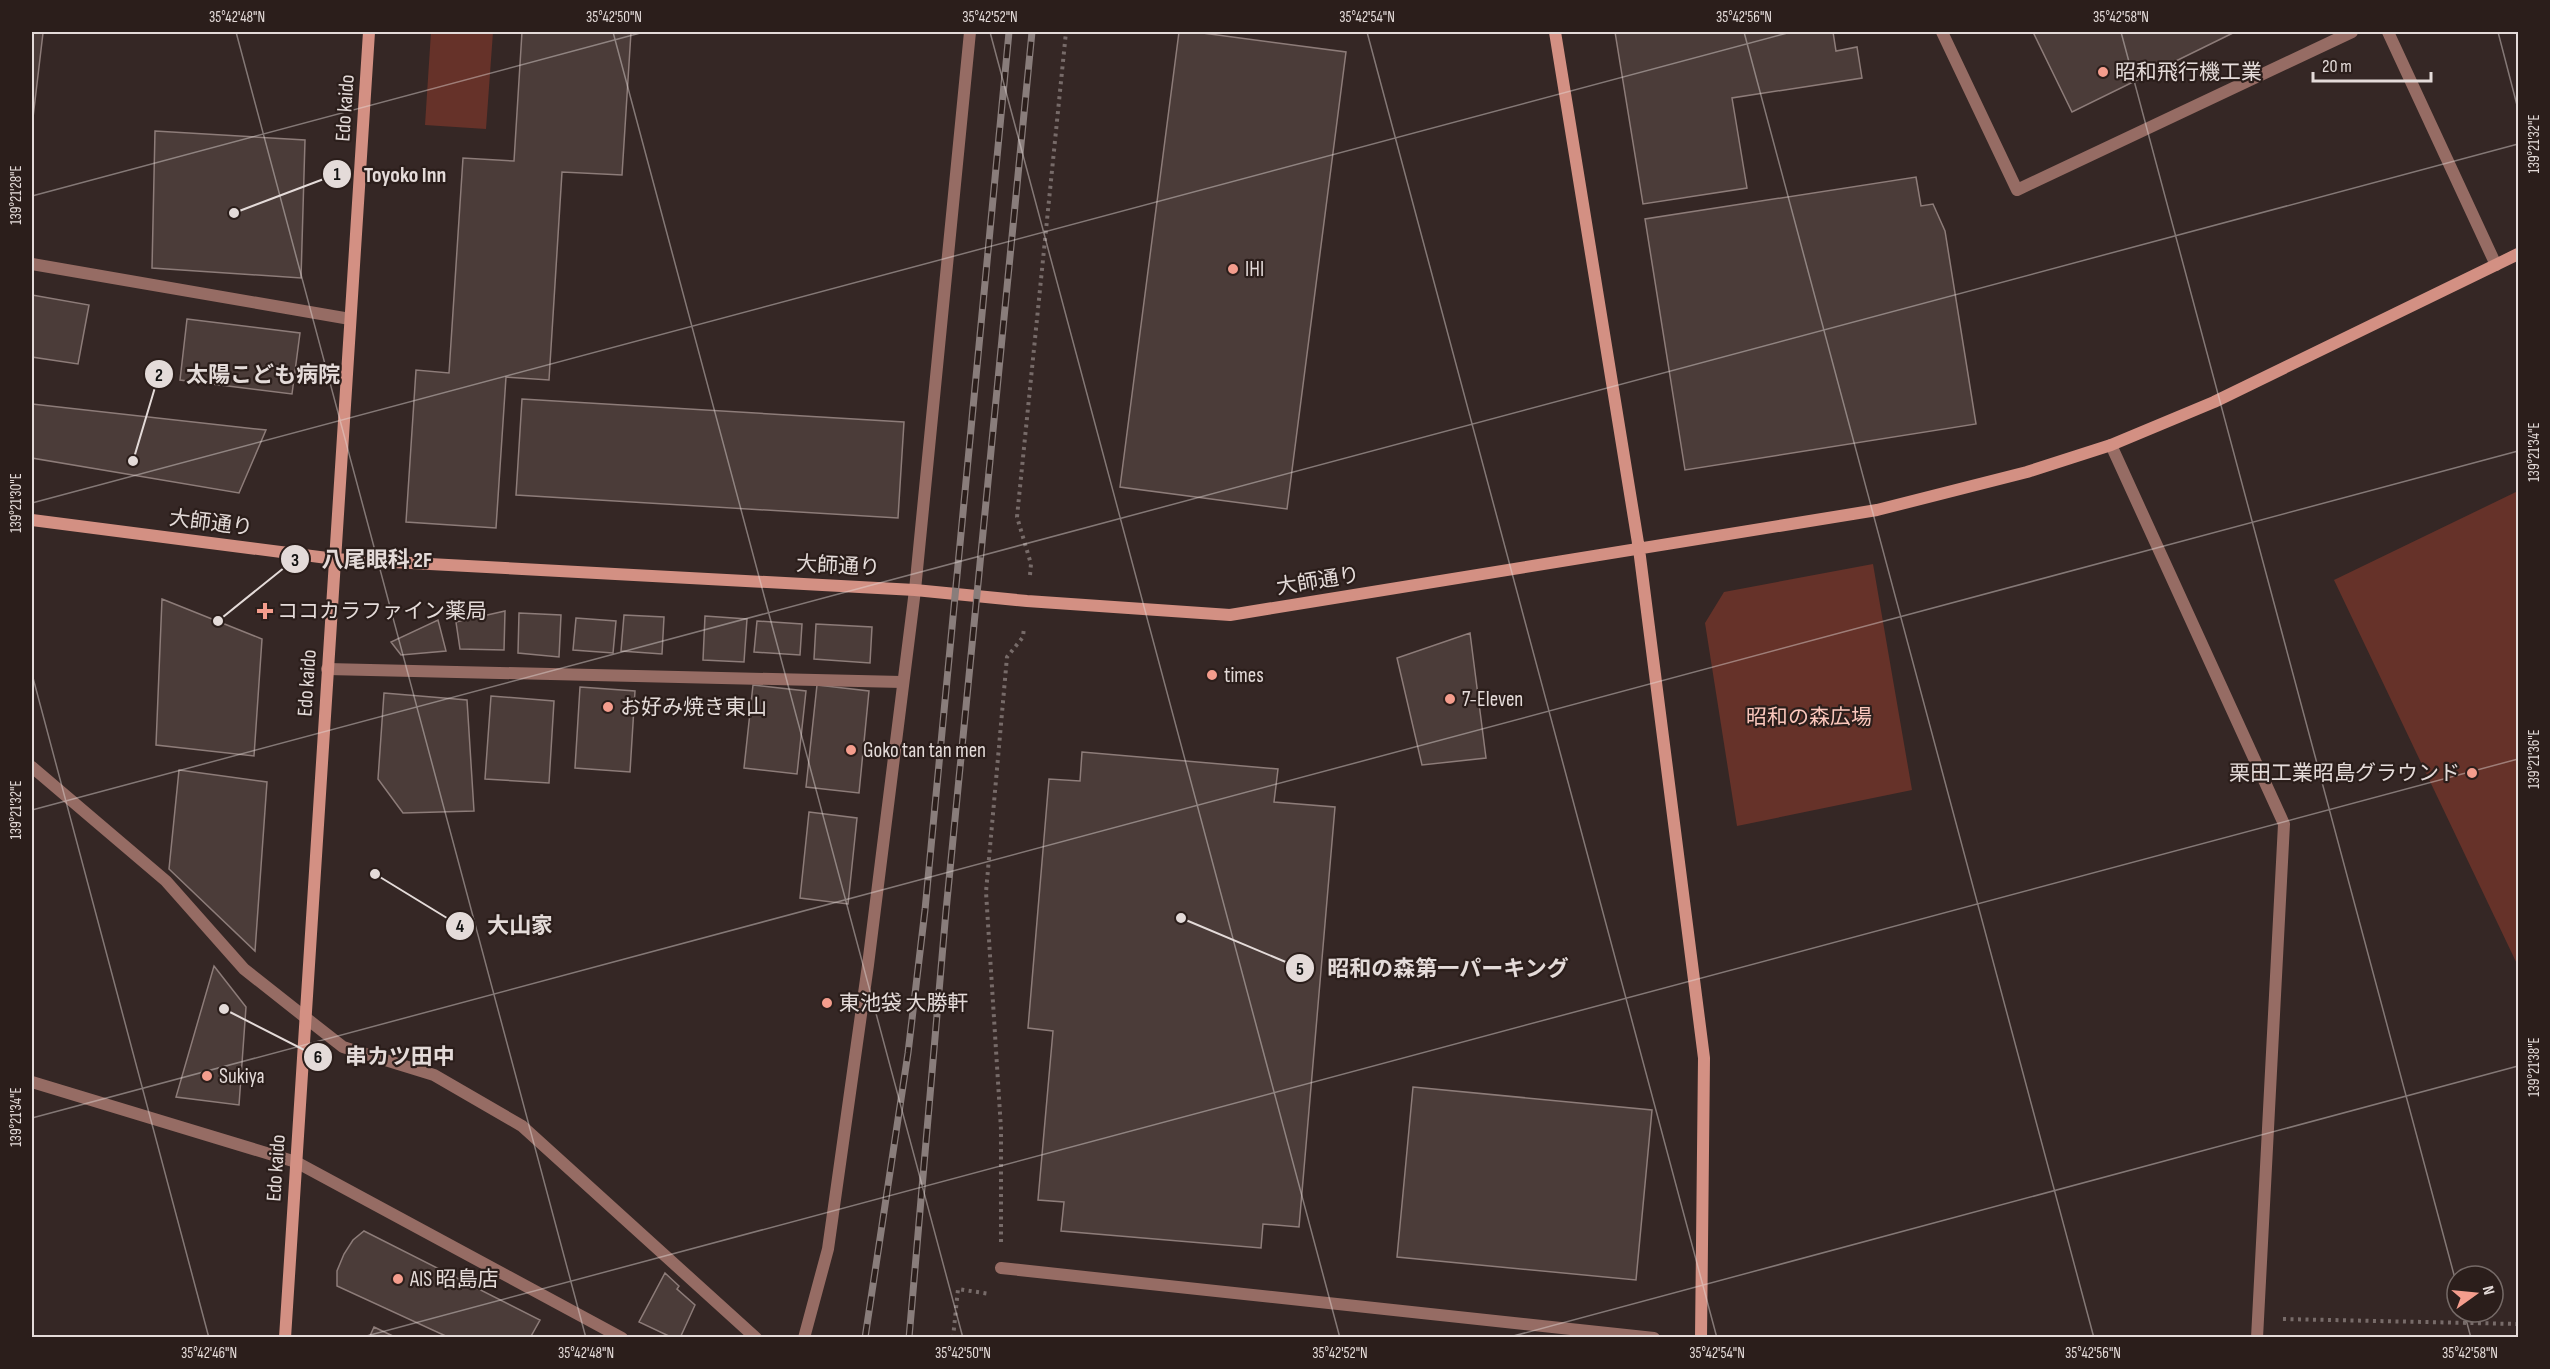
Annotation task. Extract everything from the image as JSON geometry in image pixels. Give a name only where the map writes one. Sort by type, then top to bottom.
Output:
[{"type":"street","name":"Edo kaido","points":[[285,1338],[369,32]]},
{"type":"street","points":[[804,1338],[828,1249],[868,965],[915,590],[970,32]]},
{"type":"street","points":[[1555,32],[1639,549],[1704,1058],[1701,1338]]},
{"type":"street","points":[[1942,32],[2017,190],[2352,32]]},
{"type":"street","points":[[2388,32],[2496,265]]},
{"type":"street","name":"大師通り","points":[[32,520],[334,559],[915,590],[1027,601],[1230,615],[1877,510],[2027,472],[2111,445],[2214,402],[2518,254]]},
{"type":"street","points":[[32,264],[350,320]]},
{"type":"street","points":[[2111,445],[2284,824],[2257,1338]]},
{"type":"street","points":[[327,669],[902,682]]},
{"type":"street","points":[[32,767],[166,881],[244,969],[306,1018],[343,1047],[434,1075],[522,1126],[756,1338]]},
{"type":"street","points":[[32,1082],[296,1162],[622,1338]]},
{"type":"street","points":[[1001,1268],[1654,1338]]},
{"type":"path","points":[[1001,1268],[1001,1129],[986,892],[1007,657],[1023,637],[1031,564],[1017,517],[1066,32]]},
{"type":"path","points":[[953,1338],[958,1289],[980,1293]]},
{"type":"path","points":[[2259,1319],[2518,1324]]},
{"type":"green space","points":[[431,32],[493,32],[486,129],[425,125]]},
{"type":"green space","name":"栗田工業昭島グラウンド","points":[[2518,491],[2518,966],[2334,580]]},
{"type":"green space","name":"昭和の森広場","points":[[1873,564],[1912,790],[1737,826],[1705,623],[1724,592]]},
{"type":"building","points":[[32,32],[43,33],[32,126]]},
{"type":"building","points":[[522,32],[631,32],[622,175],[562,172],[549,380],[506,377],[496,528],[406,522],[416,370],[449,373],[463,158],[514,161]]},
{"type":"building","name":"IHI","points":[[1179,32],[1195,32],[1346,52],[1287,509],[1120,487]]},
{"type":"building","points":[[1615,32],[1833,32],[1836,51],[1857,47],[1862,78],[1732,98],[1747,188],[1643,204]]},
{"type":"building","name":"昭和飛行機工業","points":[[2033,32],[2235,32],[2072,112]]},
{"type":"building","points":[[155,131],[305,140],[301,278],[152,268]]},
{"type":"building","points":[[1916,177],[1921,206],[1933,204],[1945,231],[1976,424],[1685,470],[1645,219]]},
{"type":"building","points":[[32,295],[89,305],[78,364],[32,357]]},
{"type":"building","points":[[187,319],[300,333],[292,394],[180,380]]},
{"type":"building","points":[[522,399],[904,422],[898,518],[516,495]]},
{"type":"building","points":[[32,404],[266,430],[239,493],[32,458]]},
{"type":"building","points":[[162,599],[262,639],[254,756],[156,745]]},
{"type":"building","points":[[505,611],[504,650],[460,649],[456,622]]},
{"type":"building","points":[[519,613],[561,615],[559,657],[518,653]]},
{"type":"building","points":[[624,615],[664,617],[662,654],[621,651]]},
{"type":"building","points":[[705,616],[747,619],[744,662],[703,660]]},
{"type":"building","points":[[576,618],[616,621],[613,653],[573,650]]},
{"type":"building","points":[[438,620],[446,651],[401,655],[391,642]]},
{"type":"building","points":[[757,621],[802,624],[800,655],[754,652]]},
{"type":"building","points":[[816,624],[872,627],[870,663],[814,659]]},
{"type":"building","points":[[1470,633],[1486,758],[1422,765],[1397,658]]},
{"type":"building","points":[[753,685],[806,691],[797,774],[744,768]]},
{"type":"building","points":[[817,685],[869,691],[859,793],[806,787]]},
{"type":"building","points":[[580,687],[635,691],[630,772],[575,768]]},
{"type":"building","points":[[384,693],[467,700],[474,811],[403,813],[378,779]]},
{"type":"building","points":[[491,696],[554,701],[549,783],[485,779]]},
{"type":"building","points":[[1082,752],[1278,769],[1274,802],[1335,807],[1299,1227],[1263,1224],[1261,1248],[1061,1231],[1064,1202],[1038,1200],[1053,1031],[1028,1028],[1049,779],[1080,781]]},
{"type":"building","points":[[179,770],[267,782],[255,951],[169,869]]},
{"type":"building","points":[[809,812],[857,818],[848,904],[800,898]]},
{"type":"building","points":[[214,966],[246,1007],[239,1105],[176,1097]]},
{"type":"building","points":[[1413,1087],[1652,1110],[1636,1280],[1397,1257]]},
{"type":"building","name":"AIS 昭島店","points":[[364,1231],[540,1320],[530,1338],[450,1338],[337,1286],[337,1271],[344,1254],[353,1240]]},
{"type":"building","points":[[665,1273],[679,1286],[677,1289],[695,1305],[680,1338],[673,1338],[639,1322]]},
{"type":"building","points":[[374,1327],[397,1338],[369,1338]]},
{"type":"railway","points":[[865,1338],[908,1053],[925,910],[1009,32]]},
{"type":"railway","points":[[909,1338],[946,911],[1032,32]]},
{"type":"place","name":"昭和飛行機工業","points":[[2103,72]]},
{"type":"place","name":"Toyoko Inn","points":[[234,213]]},
{"type":"place","name":"IHI","points":[[1233,269]]},
{"type":"place","name":"太陽こども病院","points":[[133,461]]},
{"type":"place","name":"ココカラファイン薬局","points":[[265,611]]},
{"type":"place","name":"八尾眼科 2F","points":[[218,621]]},
{"type":"place","name":"times","points":[[1212,675]]},
{"type":"place","name":"7-Eleven","points":[[1450,699]]},
{"type":"place","name":"お好み焼き東山","points":[[608,707]]},
{"type":"place","name":"Goko tan tan men","points":[[851,750]]},
{"type":"place","name":"栗田工業昭島グラウンド","points":[[2472,773]]},
{"type":"place","name":"大山家","points":[[375,874]]},
{"type":"place","name":"昭和の森第一パーキング","points":[[1181,918]]},
{"type":"place","name":"東池袋 大勝軒","points":[[827,1003]]},
{"type":"place","name":"串カツ田中","points":[[224,1009]]},
{"type":"place","name":"Sukiya","points":[[207,1076]]},
{"type":"place","name":"AIS 昭島店","points":[[398,1279]]}]
